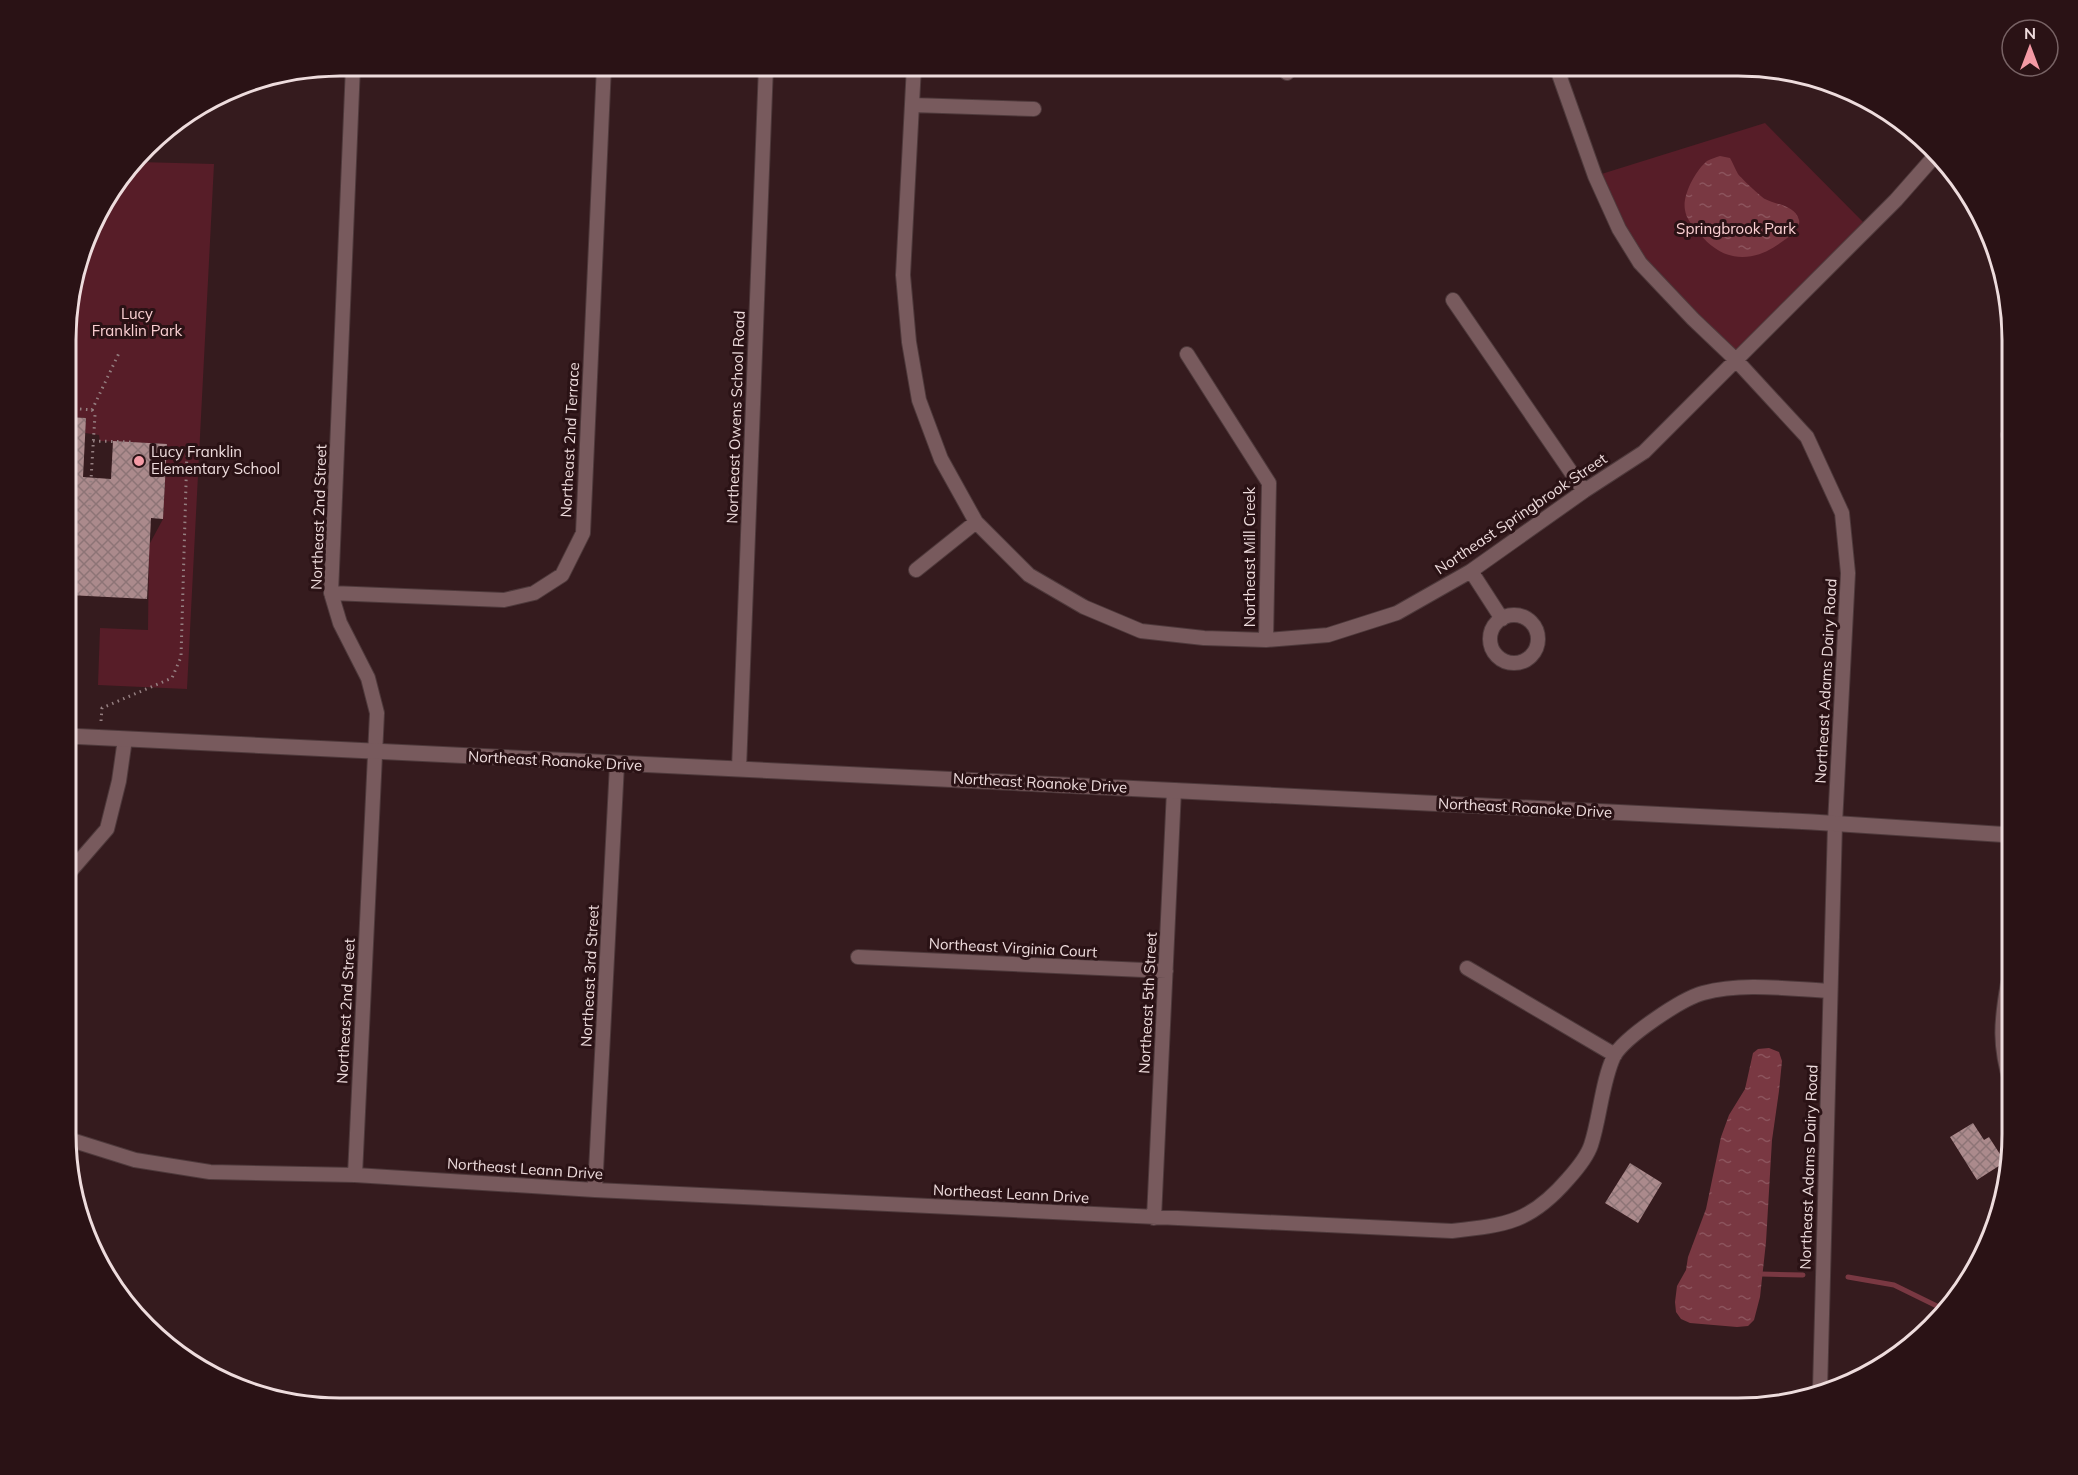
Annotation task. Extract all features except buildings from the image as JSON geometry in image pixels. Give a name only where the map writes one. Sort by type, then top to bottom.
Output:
[{"type":"street","name":"Northeast 2nd Street","points":[[353,76],[331,593],[340,623],[368,678],[377,713],[355,1175]]},
{"type":"street","name":"Northeast 2nd Terrace","points":[[331,593],[504,600],[534,593],[562,575],[576,549],[583,533],[604,76]]},
{"type":"street","name":"Northeast Owens School Road","points":[[739,769],[766,76]]},
{"type":"street","name":"Northeast Springbrook Street","points":[[913,76],[903,275],[909,342],[919,400],[941,459],[976,522],[1029,575],[1084,607],[1141,631],[1204,638],[1266,640],[1328,636],[1397,613],[1471,571],[1584,491],[1644,452],[1896,200],[1930,161]]},
{"type":"street","name":"Northeast Adams Dairy Road","points":[[1560,76],[1595,176],[1619,229],[1640,263],[1736,360],[1807,437],[1842,513],[1848,573],[1835,824],[1820,1385]]},
{"type":"street","points":[[912,105],[1034,109]]},
{"type":"street","points":[[1453,300],[1584,491]]},
{"type":"street","name":"Northeast Mill Creek","points":[[1187,354],[1269,483],[1266,640]]},
{"type":"street","points":[[916,570],[976,522]]},
{"type":"street","points":[[1471,571],[1503,619]]},
{"type":"street","name":"Northeast Roanoke Drive","points":[[76,736],[1174,790],[2002,834]]},
{"type":"street","points":[[76,865],[107,830],[119,781],[125,739]]},
{"type":"street","name":"Northeast 3rd Street","points":[[596,1190],[617,764]]},
{"type":"street","name":"Northeast 5th Street","points":[[1154,1218],[1174,790]]},
{"type":"street","name":"Northeast Virginia Court","points":[[858,957],[1166,971]]},
{"type":"street","points":[[1467,968],[1615,1055]]},
{"type":"street","name":"Northeast Leann Drive","points":[[76,1142],[135,1160],[210,1172],[355,1175],[596,1190],[1452,1231],[1492,1227],[1525,1217],[1552,1197],[1576,1170],[1591,1146],[1602,1097],[1615,1055],[1644,1026],[1672,1008],[1701,993],[1730,988],[1830,992]]},
{"type":"street","points":[[2002,1015],[2002,1033]]},
{"type":"path","points":[[92,410],[119,353]]},
{"type":"path","points":[[76,409],[92,410]]},
{"type":"path","points":[[89,512],[95,415],[92,410]]},
{"type":"path","points":[[93,441],[134,442]]},
{"type":"path","points":[[100,721],[102,708],[172,678],[181,657],[187,450]]},
{"type":"green space","name":"Springbrook Park","points":[[1765,123],[1868,227],[1736,360],[1640,263],[1595,176]]},
{"type":"green space","name":"Lucy Franklin Park","points":[[146,162],[214,164],[187,689],[98,685],[100,628],[148,630],[149,545],[163,519],[167,444],[100,441],[99,435],[85,433],[86,418],[76,417],[77,324],[86,272],[104,224],[121,194]]},
{"type":"water","points":[[1720,156],[1730,158],[1738,174],[1763,198],[1785,206],[1797,215],[1799,223],[1794,232],[1761,254],[1739,257],[1718,250],[1697,231],[1686,213],[1686,197],[1691,183],[1707,161]]},
{"type":"water","points":[[1769,1048],[1779,1052],[1782,1061],[1772,1140],[1766,1242],[1760,1297],[1754,1320],[1748,1326],[1737,1327],[1690,1323],[1681,1319],[1676,1312],[1677,1286],[1686,1270],[1688,1257],[1706,1209],[1721,1137],[1729,1115],[1745,1089],[1753,1053],[1758,1049]]},
{"type":"waterway","points":[[1761,1274],[1803,1275]]},
{"type":"waterway","points":[[1848,1277],[1894,1285],[1937,1306]]},
{"type":"place","name":"Lucy Franklin Elementary School","points":[[139,461]]}]
